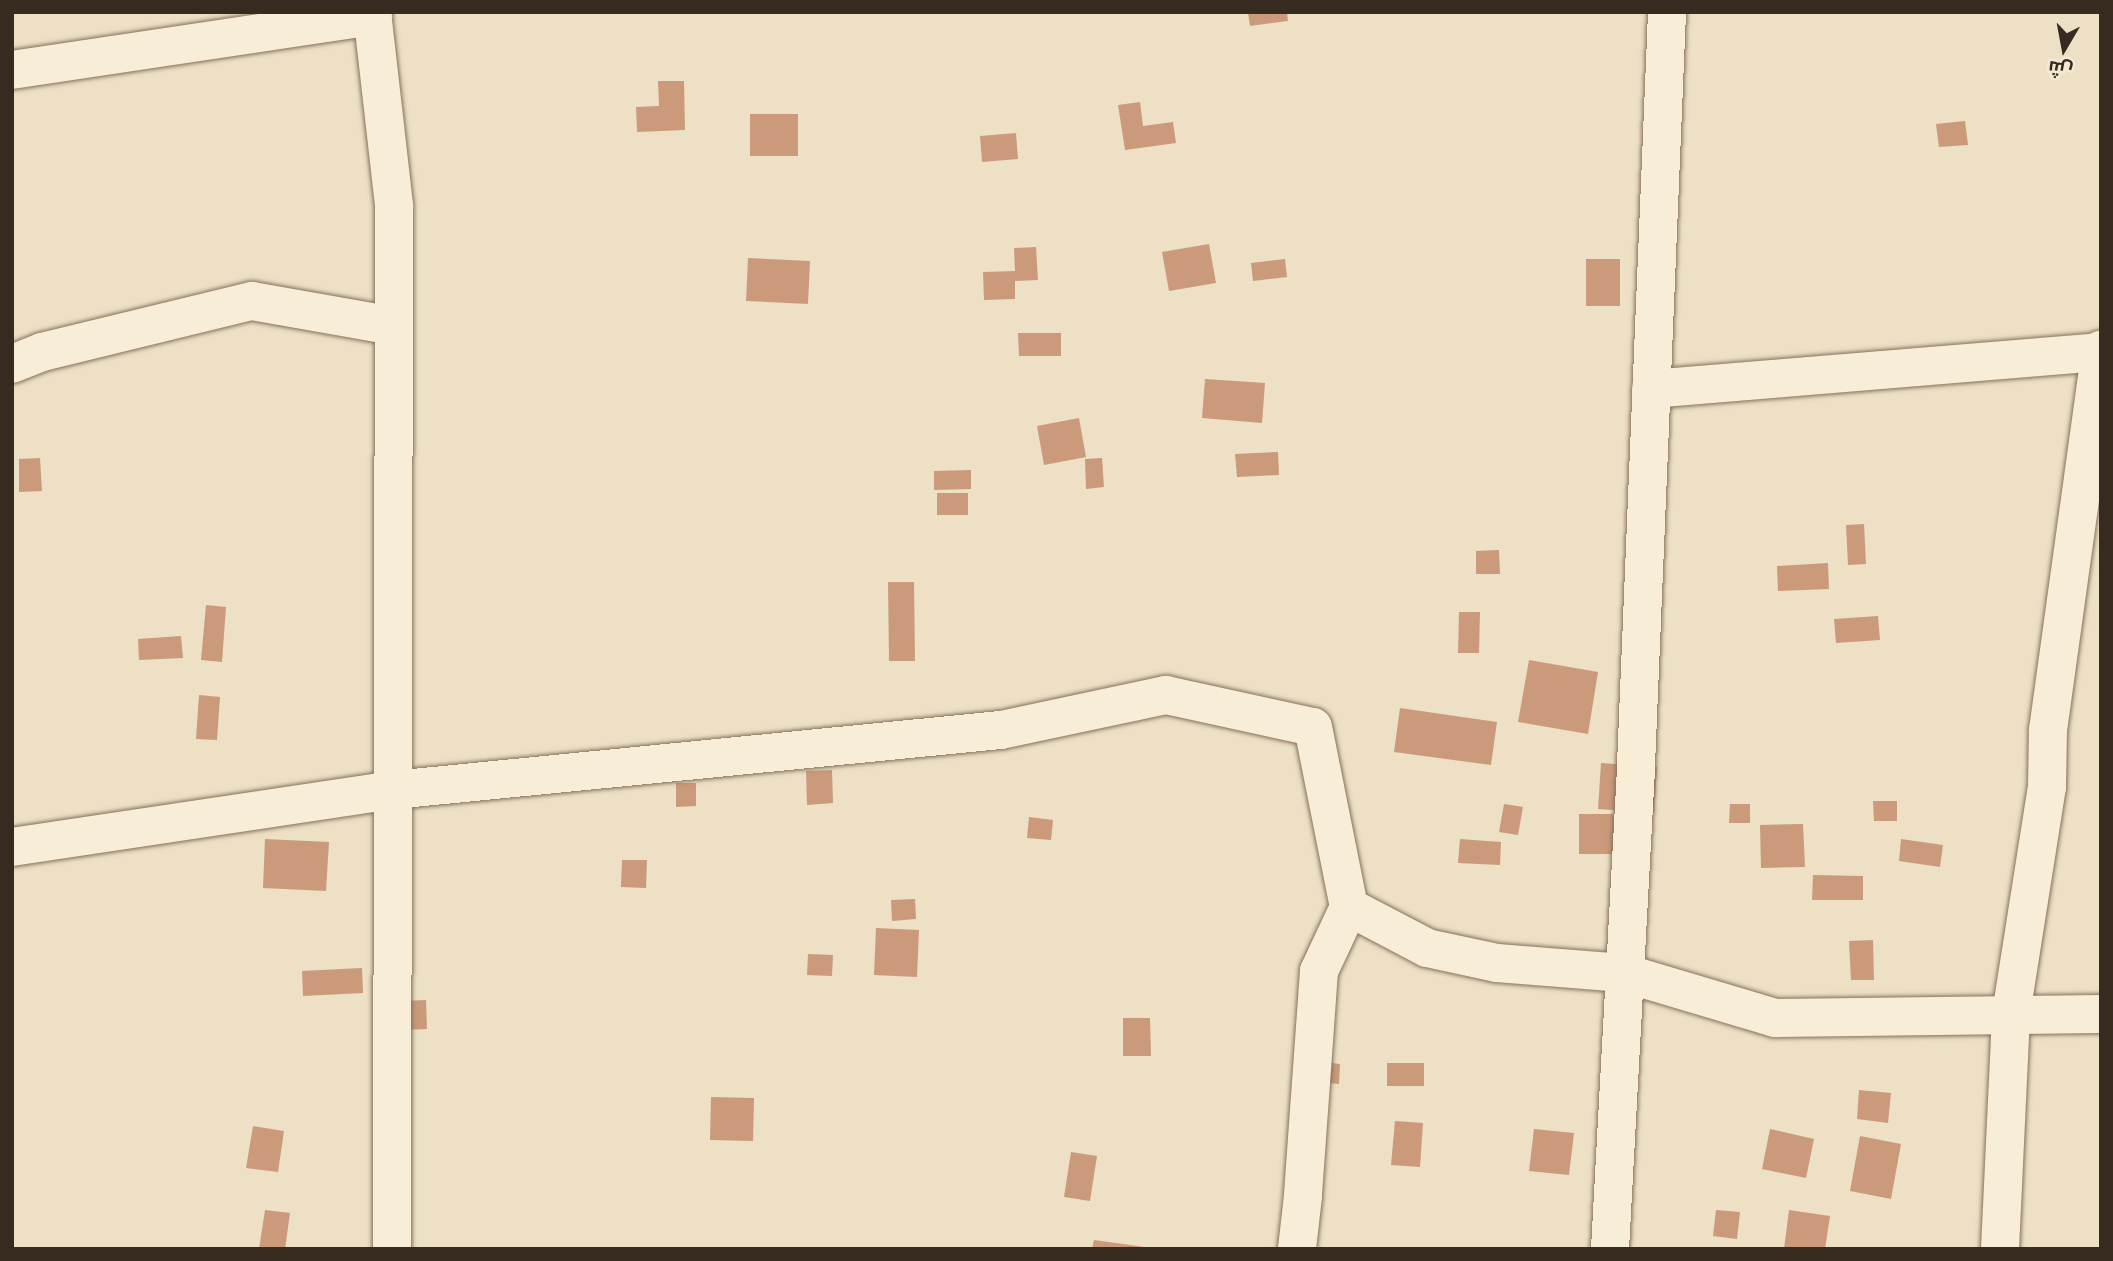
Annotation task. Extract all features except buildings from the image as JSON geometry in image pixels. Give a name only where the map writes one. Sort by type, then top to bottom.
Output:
[{"type":"street","points":[[1610,1249],[1667,12]]},
{"type":"street","points":[[12,70],[372,14],[394,206],[392,1249]]},
{"type":"street","points":[[12,364],[42,352],[252,301],[394,326]]},
{"type":"street","points":[[1651,388],[2101,352],[2048,730],[2047,787],[2011,1014],[2000,1249]]},
{"type":"street","points":[[12,847],[393,790],[1001,730],[1166,695],[1313,727],[1349,907],[1319,971],[1297,1249]]},
{"type":"street","points":[[1349,907],[1427,948],[1497,963],[1624,973],[1775,1018],[2101,1014]]}]
